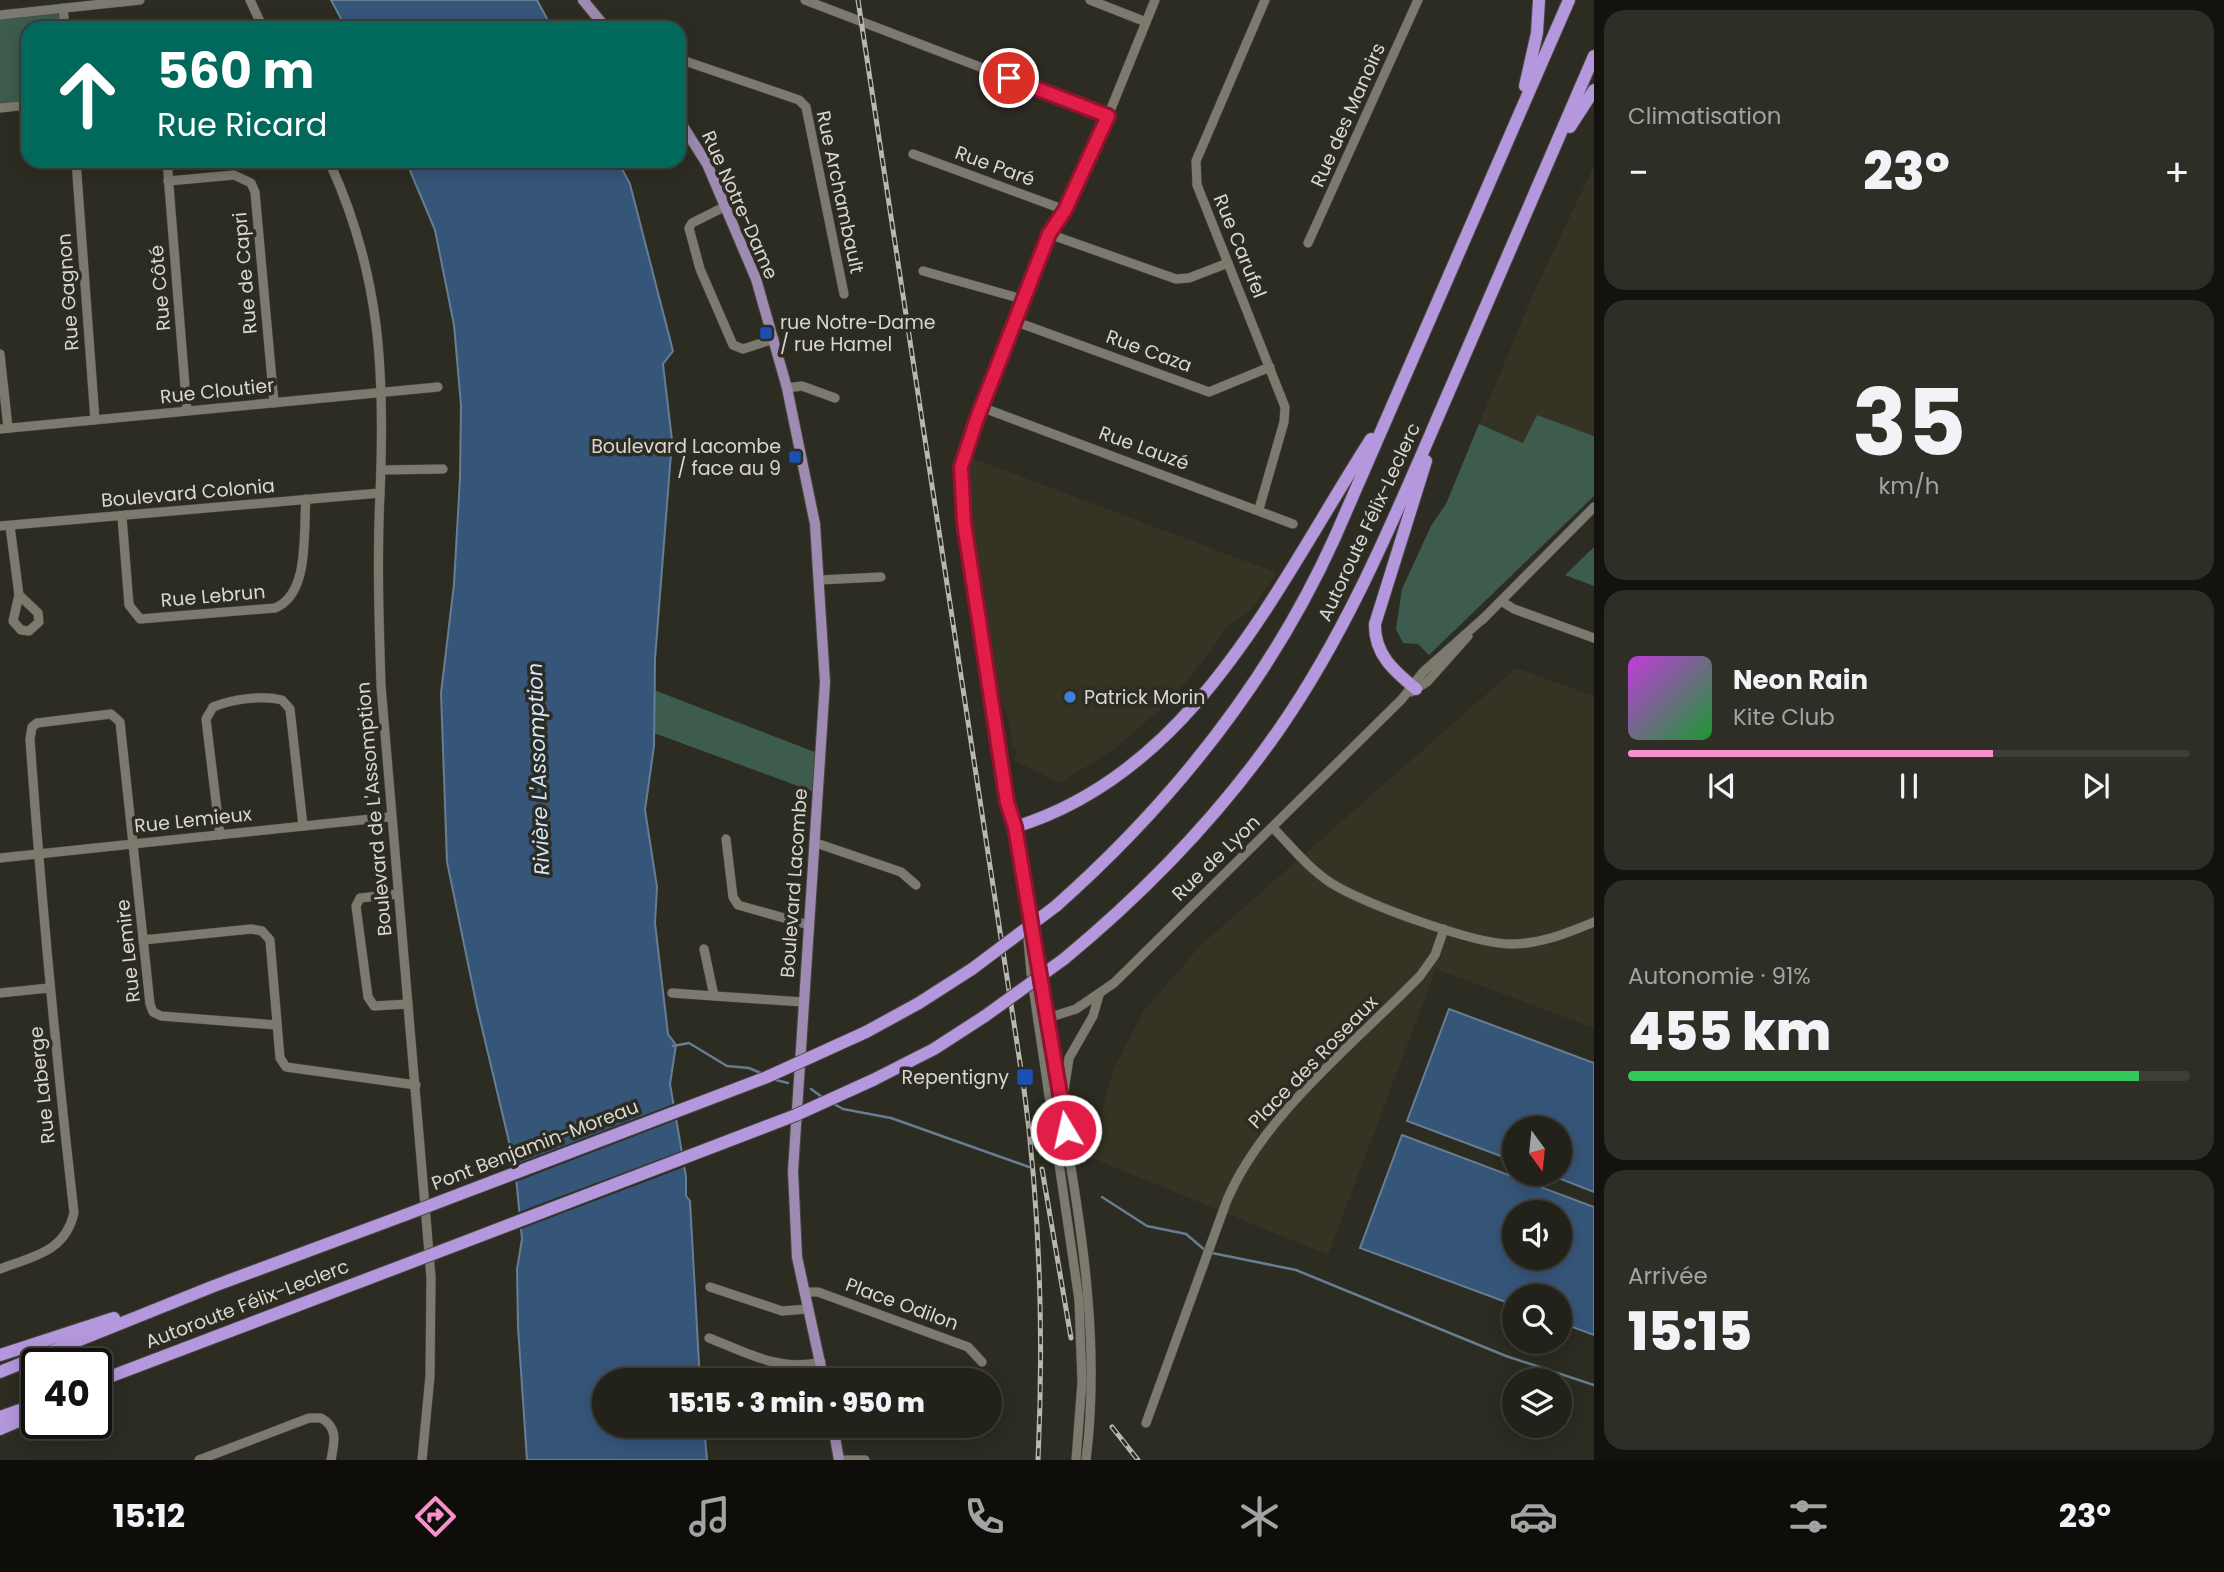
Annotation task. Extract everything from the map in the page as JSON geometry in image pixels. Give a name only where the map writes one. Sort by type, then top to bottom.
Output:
[{"type":"highway","points":[[1520,112],[1537,33],[1539,0]]},
{"type":"highway","name":"Autoroute Félix-Leclerc","points":[[866,1032],[919,1003],[972,969],[1056,906],[1159,806],[1250,689],[1291,624],[1324,561],[1569,0]]},
{"type":"highway","name":"Autoroute Félix-Leclerc","points":[[112,1378],[796,1115],[873,1080],[934,1049],[985,1016],[1064,959],[1123,908],[1179,853],[1225,801],[1278,732],[1320,666],[1365,584],[1594,56]]},
{"type":"highway","points":[[1552,153],[1594,90]]},
{"type":"highway","points":[[1414,688],[1380,651],[1376,617],[1444,402]]},
{"type":"highway","points":[[1015,827],[1067,805],[1116,775],[1159,741],[1202,697],[1259,619],[1392,407]]},
{"type":"highway","name":"Pont Benjamin-Moreau","points":[[214,1286],[767,1077],[866,1032]]},
{"type":"highway","points":[[0,1355],[214,1286]]},
{"type":"highway","name":"Autoroute Félix-Leclerc","points":[[0,1372],[214,1286]]},
{"type":"highway","points":[[0,1417],[21,1410]]},
{"type":"highway","points":[[0,1429],[21,1420]]},
{"type":"main road","points":[[583,0],[600,21]]},
{"type":"main road","name":"Rue Notre-Dame","points":[[686,131],[707,164],[752,270],[788,388]]},
{"type":"main road","name":"Boulevard Lacombe","points":[[788,388],[811,494],[825,682],[793,1177],[795,1240],[822,1368]]},
{"type":"main road","points":[[835,1438],[839,1460]]},
{"type":"street","points":[[0,15],[50,5],[63,8],[140,0]]},
{"type":"street","points":[[250,0],[260,21]]},
{"type":"street","points":[[805,0],[1108,116]]},
{"type":"street","points":[[1090,0],[1146,22]]},
{"type":"street","points":[[1076,1460],[1082,1382],[1079,1300],[1025,895],[1015,827],[1007,802],[960,486],[964,455],[1022,299],[1049,234],[1065,210],[1108,116],[1155,0]]},
{"type":"street","name":"Rue Carufel","points":[[1259,509],[1284,422],[1285,407],[1197,185],[1196,161],[1265,0]]},
{"type":"street","name":"Rue des Manoirs","points":[[1308,243],[1418,0]]},
{"type":"street","points":[[63,8],[64,21]]},
{"type":"street","name":"Rue Archambault","points":[[686,61],[799,100],[806,107],[844,294]]},
{"type":"street","points":[[0,108],[21,106]]},
{"type":"street","name":"Rue Paré","points":[[913,155],[1065,210]]},
{"type":"street","name":"Rue Gagnon","points":[[77,168],[95,420]]},
{"type":"street","name":"Rue Côté","points":[[168,168],[187,411]]},
{"type":"street","name":"Boulevard de L'Assomption","points":[[332,168],[365,261],[376,308],[383,393],[380,493],[381,686],[390,817],[432,1286],[430,1376],[422,1460]]},
{"type":"street","name":"Rue de Capri","points":[[169,181],[234,175],[251,183],[255,192],[274,403]]},
{"type":"street","points":[[726,206],[692,223],[689,228],[700,270],[733,345],[743,349],[774,339]]},
{"type":"street","points":[[1049,234],[1176,279],[1189,278],[1228,263]]},
{"type":"street","points":[[923,271],[1022,299]]},
{"type":"street","name":"Rue Caza","points":[[1014,321],[1209,392],[1270,368]]},
{"type":"street","points":[[0,354],[4,428]]},
{"type":"street","points":[[788,388],[802,386],[835,398]]},
{"type":"street","name":"Rue Cloutier","points":[[4,428],[438,387]]},
{"type":"street","name":"Rue Lauzé","points":[[981,407],[1259,509],[1293,524]]},
{"type":"street","points":[[382,470],[443,470]]},
{"type":"street","name":"Boulevard Colonia","points":[[5,526],[380,493]]},
{"type":"street","name":"Rue Lebrun","points":[[122,517],[129,605],[140,619],[262,610],[287,603],[299,586],[306,499]]},
{"type":"street","name":"Rue de Lyon","points":[[1043,1020],[1072,1011],[1099,995],[1273,828],[1403,697],[1434,674],[1486,616],[1594,508]]},
{"type":"street","points":[[5,526],[19,595]]},
{"type":"street","points":[[819,580],[881,577]]},
{"type":"street","points":[[1501,601],[1512,608],[1594,638]]},
{"type":"street","points":[[220,835],[206,719],[213,707],[231,702],[282,699],[290,709],[303,826]]},
{"type":"street","name":"Rue Lemire","points":[[38,854],[30,738],[32,727],[44,722],[102,714],[117,716],[120,722],[153,1012],[161,1016],[277,1025]]},
{"type":"street","name":"Rue Lemieux","points":[[0,858],[390,817]]},
{"type":"street","points":[[1273,828],[1308,865],[1332,884],[1444,929],[1479,940],[1511,944],[1555,937],[1594,922]]},
{"type":"street","points":[[726,839],[733,897],[738,905],[809,925]]},
{"type":"street","points":[[816,843],[901,872],[916,885]]},
{"type":"street","name":"Rue Laberge","points":[[0,1269],[58,1244],[66,1237],[74,1213],[48,988],[38,854]]},
{"type":"street","points":[[398,894],[366,895],[360,898],[356,906],[368,997],[374,1006],[408,1004]]},
{"type":"street","points":[[143,940],[251,929],[262,931],[270,940],[280,1058],[290,1069],[416,1085]]},
{"type":"street","name":"Place des Roseaux","points":[[1146,1423],[1237,1176],[1278,1118],[1420,976],[1435,955],[1444,929]]},
{"type":"street","points":[[704,949],[714,996]]},
{"type":"street","points":[[0,993],[48,988]]},
{"type":"street","points":[[672,993],[803,1002]]},
{"type":"street","points":[[1062,1105],[1069,1058],[1093,1016],[1099,995]]},
{"type":"street","points":[[1043,1020],[1062,1105],[1091,1312],[1092,1384],[1086,1460]]},
{"type":"street","points":[[710,1287],[782,1311],[808,1309]]},
{"type":"street","name":"Place Odilon","points":[[804,1292],[818,1292],[968,1347],[982,1362]]},
{"type":"street","points":[[709,1338],[778,1365],[799,1367],[821,1362]]},
{"type":"street","points":[[199,1460],[309,1418],[321,1418],[333,1428],[335,1437],[331,1460]]},
{"type":"street","points":[[839,1460],[865,1460]]},
{"type":"shaded area","points":[[1594,166],[1594,436],[1537,415],[1523,443],[1479,424],[1534,292]]},
{"type":"shaded area","points":[[972,458],[1277,573],[1250,611],[1229,625],[1190,678],[1163,707],[1113,750],[1060,783],[1015,761],[1016,750],[1013,750],[1008,718],[998,695],[967,495]]},
{"type":"shaded area","points":[[1516,668],[1594,696],[1594,1028],[1436,969],[1328,1255],[1090,1157],[1113,1070],[1143,1012],[1200,946]]},
{"type":"green space","points":[[63,8],[64,21],[21,21],[21,106],[0,108],[0,15]]},
{"type":"green space","points":[[1537,415],[1594,436],[1594,496],[1429,655],[1418,644],[1403,643],[1396,629],[1402,589],[1431,526],[1446,504],[1479,424],[1523,443]]},
{"type":"green space","points":[[1594,547],[1594,586],[1565,575]]},
{"type":"green space","points":[[654,690],[820,754],[817,793],[654,733]]},
{"type":"water","points":[[331,0],[537,0],[548,21],[342,21]]},
{"type":"water","name":"Rivière L'Assomption","points":[[409,168],[622,168],[630,184],[673,351],[663,364],[672,440],[655,659],[654,746],[645,810],[657,887],[655,923],[668,1034],[676,1045],[670,1084],[686,1176],[686,1196],[690,1201],[699,1368],[592,1368],[592,1438],[705,1438],[707,1460],[527,1460],[518,1327],[517,1269],[522,1239],[515,1167],[477,1007],[447,862],[441,693],[454,584],[460,478],[461,405],[454,325],[435,230]]},
{"type":"water","points":[[1449,1009],[1594,1063],[1594,1192],[1572,1183],[1572,1116],[1502,1116],[1502,1157],[1407,1121]]},
{"type":"water","points":[[1402,1135],[1502,1172],[1502,1186],[1538,1186],[1594,1207],[1594,1335],[1572,1327],[1572,1284],[1502,1284],[1502,1301],[1360,1248]]},
{"type":"pier","points":[[676,1103],[679,1119],[513,1183],[511,1166]]},
{"type":"pier","points":[[684,1150],[687,1166],[518,1230],[516,1213]]},
{"type":"waterway","points":[[673,1046],[689,1043],[727,1066],[749,1068],[763,1074]]},
{"type":"waterway","points":[[772,1079],[788,1083]]},
{"type":"waterway","points":[[811,1089],[822,1097]]},
{"type":"waterway","points":[[834,1104],[843,1109],[891,1118],[1029,1167]]},
{"type":"waterway","points":[[1102,1197],[1147,1226],[1186,1234],[1206,1251]]},
{"type":"waterway","points":[[1212,1253],[1296,1270],[1506,1356],[1594,1385]]},
{"type":"railway","points":[[858,0],[1022,1076]]},
{"type":"railway","points":[[1023,1081],[1039,1270],[1041,1365],[1038,1460]]},
{"type":"railway","points":[[1042,1169],[1071,1338]]},
{"type":"railway","points":[[1112,1427],[1138,1460]]},
{"type":"place","name":"rue Notre-Dame / rue Hamel","points":[[766,333]]},
{"type":"place","name":"Boulevard Lacombe / face au 9","points":[[795,457]]},
{"type":"place","name":"Patrick Morin","points":[[1070,697]]},
{"type":"place","name":"Repentigny","points":[[1025,1077]]},
{"type":"route","points":[[1009,78],[1108,116],[1065,210],[1049,234],[1022,299],[967,447],[960,479],[966,540],[1007,802],[1015,827],[1066,1130]]}]
